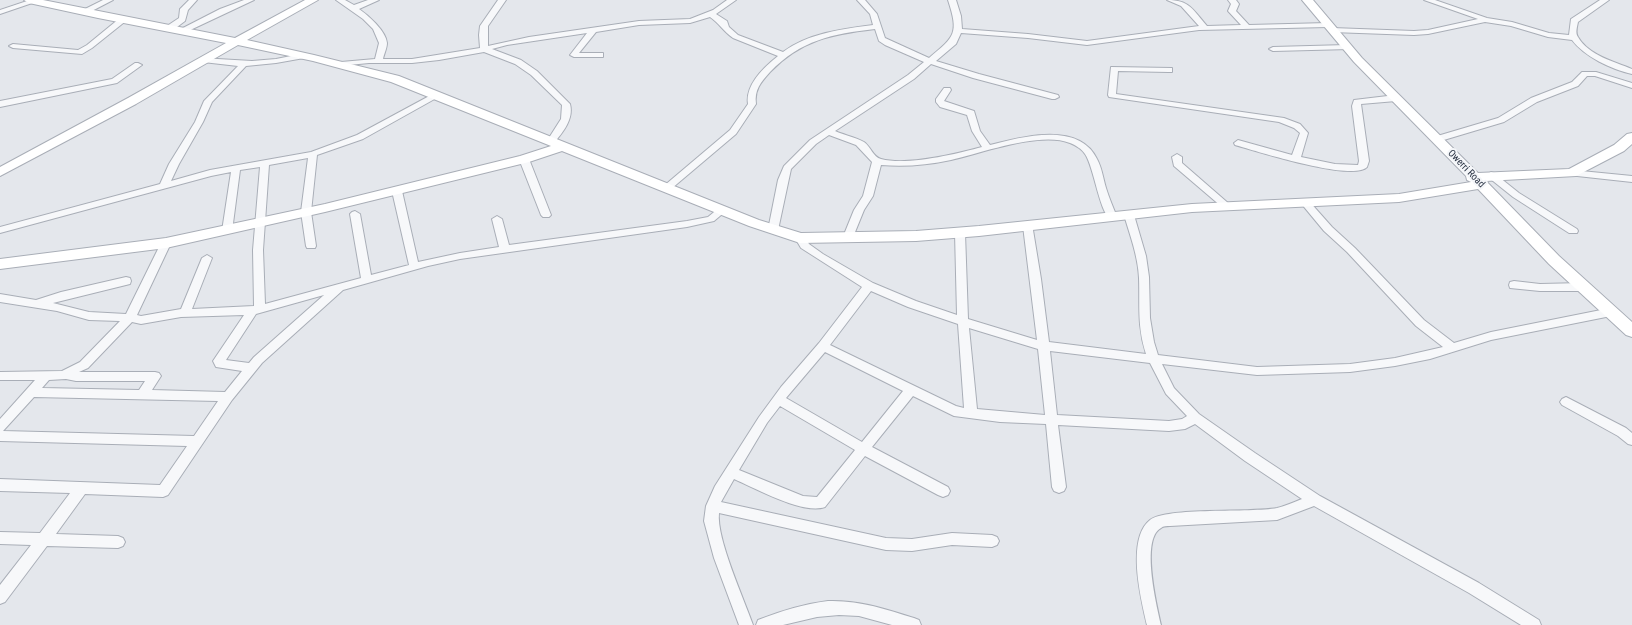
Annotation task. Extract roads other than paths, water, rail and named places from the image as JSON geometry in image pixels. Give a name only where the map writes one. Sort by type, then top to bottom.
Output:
[{"type":"main road","points":[[33,0],[83,12],[177,29],[341,64],[395,79],[668,187],[722,210],[773,230],[800,238],[916,236],[960,233],[1225,205],[1399,198],[1477,180],[1491,175],[1571,173],[1602,158],[1632,137]]},
{"type":"main road","points":[[0,172],[132,101],[235,42],[313,0]]},
{"type":"main road","name":"Owerri Road","points":[[1307,0],[1347,47],[1554,260],[1632,331]]},
{"type":"main road","points":[[0,265],[166,243],[227,231],[397,191],[524,158],[558,144]]},
{"type":"street","points":[[0,12],[33,0]]},
{"type":"street","points":[[83,12],[109,0]]},
{"type":"street","points":[[177,29],[182,19],[184,9],[193,0]]},
{"type":"street","points":[[177,29],[250,0]]},
{"type":"street","points":[[340,0],[354,8],[374,25],[382,38],[383,43],[378,61]]},
{"type":"street","points":[[354,8],[375,0]]},
{"type":"street","points":[[341,64],[362,61],[412,61],[468,53],[514,41],[639,23],[690,21],[711,14],[732,0]]},
{"type":"street","points":[[860,0],[873,14],[882,39],[888,43],[929,61],[976,76],[1055,97]]},
{"type":"street","points":[[773,230],[783,180],[787,168],[813,142],[911,78],[953,42],[958,31],[957,16],[952,0]]},
{"type":"street","points":[[1171,0],[1184,2],[1205,28]]},
{"type":"street","points":[[1232,0],[1235,4],[1232,11],[1248,28]]},
{"type":"street","points":[[1428,0],[1485,20],[1517,25],[1548,35],[1574,38]]},
{"type":"street","points":[[1590,0],[1602,2]]},
{"type":"street","points":[[484,49],[483,29],[486,22],[503,1]]},
{"type":"street","points":[[1602,2],[1574,21],[1574,38],[1582,47],[1632,72]]},
{"type":"street","points":[[711,14],[724,23],[728,31],[751,44],[783,55]]},
{"type":"street","points":[[13,46],[79,52],[86,49],[123,20]]},
{"type":"street","points":[[958,31],[1028,36],[1087,43],[1205,28],[1330,28],[1414,33],[1436,31],[1485,20]]},
{"type":"street","points":[[668,187],[733,132],[752,104],[750,96],[754,87],[783,55],[795,47],[818,36],[835,32],[877,27]]},
{"type":"street","points":[[593,30],[574,55],[600,55]]},
{"type":"street","points":[[1273,49],[1347,47]]},
{"type":"street","points":[[484,49],[518,62],[534,73],[566,104],[566,114],[558,144]]},
{"type":"street","points":[[203,60],[242,64],[287,60],[301,56]]},
{"type":"street","points":[[164,185],[174,164],[199,122],[208,101],[240,69],[242,64]]},
{"type":"street","points":[[0,104],[114,81],[138,65]]},
{"type":"street","points":[[1169,70],[1114,69],[1112,95],[1120,98],[1281,120],[1296,126],[1304,133],[1296,158]]},
{"type":"street","points":[[1437,139],[1501,120],[1534,100],[1575,84],[1585,74],[1596,74],[1632,86]]},
{"type":"street","points":[[947,90],[940,99],[940,102],[943,105],[971,113],[976,131],[988,148]]},
{"type":"street","points":[[0,230],[164,185],[210,174],[313,154],[360,138],[436,96]]},
{"type":"street","points":[[1238,143],[1325,165],[1356,168],[1362,167],[1364,161],[1356,106],[1358,102],[1396,98]]},
{"type":"street","points":[[828,132],[862,145],[872,159],[877,161],[922,161],[959,156],[1022,140],[1045,137],[1062,138],[1076,142],[1087,150],[1093,162],[1112,217]]},
{"type":"street","points":[[311,246],[306,212],[313,154]]},
{"type":"street","points":[[1177,157],[1178,164],[1181,168],[1225,205]]},
{"type":"street","points":[[524,158],[546,215]]},
{"type":"street","points":[[848,237],[859,210],[868,196],[877,161]]},
{"type":"street","points":[[252,368],[225,366],[220,364],[219,361],[256,310],[258,250],[265,164]]},
{"type":"street","points":[[227,231],[236,169]]},
{"type":"street","points":[[1571,173],[1632,179]]},
{"type":"street","points":[[1491,175],[1506,188],[1573,231]]},
{"type":"street","points":[[397,191],[414,266]]},
{"type":"street","points":[[1305,202],[1328,229],[1356,255],[1420,323],[1452,348]]},
{"type":"street","points":[[0,298],[38,303],[89,316],[141,320],[185,313],[256,310],[414,266],[460,256],[687,224],[711,219],[722,210]]},
{"type":"street","points":[[354,214],[366,279]]},
{"type":"street","points":[[1129,215],[1141,256],[1144,278],[1144,318],[1148,342],[1154,360],[1170,391],[1195,417],[1250,457],[1315,500],[1474,588],[1534,625]]},
{"type":"street","points":[[497,219],[505,249]]},
{"type":"street","points":[[1028,226],[1044,346],[1059,487]]},
{"type":"street","points":[[960,233],[963,321],[971,414]]},
{"type":"street","points":[[800,238],[805,246],[819,256],[869,286],[912,304],[996,333],[1044,346],[1257,371],[1335,369],[1395,362],[1430,355],[1491,336],[1611,312]]},
{"type":"street","points":[[0,376],[64,375],[84,365],[130,318],[166,243]]},
{"type":"street","points":[[185,313],[207,258]]},
{"type":"street","points":[[38,303],[61,296],[126,281]]},
{"type":"street","points":[[1514,285],[1553,289],[1583,287]]},
{"type":"street","points":[[0,485],[163,491],[228,397],[252,368],[277,342],[316,310],[341,286]]},
{"type":"street","points":[[746,625],[721,558],[712,521],[713,506],[731,472],[763,420],[778,399],[823,346],[869,286]]},
{"type":"street","points":[[823,346],[954,411],[1000,417],[1169,426],[1185,424],[1195,417]]},
{"type":"street","points":[[69,373],[70,376],[76,377],[155,376],[142,395]]},
{"type":"street","points":[[0,427],[46,375]]},
{"type":"street","points":[[731,472],[802,502],[820,503],[911,390]]},
{"type":"street","points":[[31,392],[228,397]]},
{"type":"street","points":[[778,399],[864,449],[943,491]]},
{"type":"street","points":[[1566,402],[1622,432],[1632,440]]},
{"type":"street","points":[[0,436],[197,441]]},
{"type":"street","points":[[0,597],[82,488]]},
{"type":"street","points":[[1154,625],[1145,583],[1145,542],[1149,532],[1156,523],[1170,520],[1277,514],[1315,500]]},
{"type":"street","points":[[713,506],[886,544],[912,545],[952,540],[992,541]]},
{"type":"street","points":[[0,538],[118,542]]},
{"type":"street","points":[[763,625],[789,615],[815,609],[851,608],[914,625]]}]
